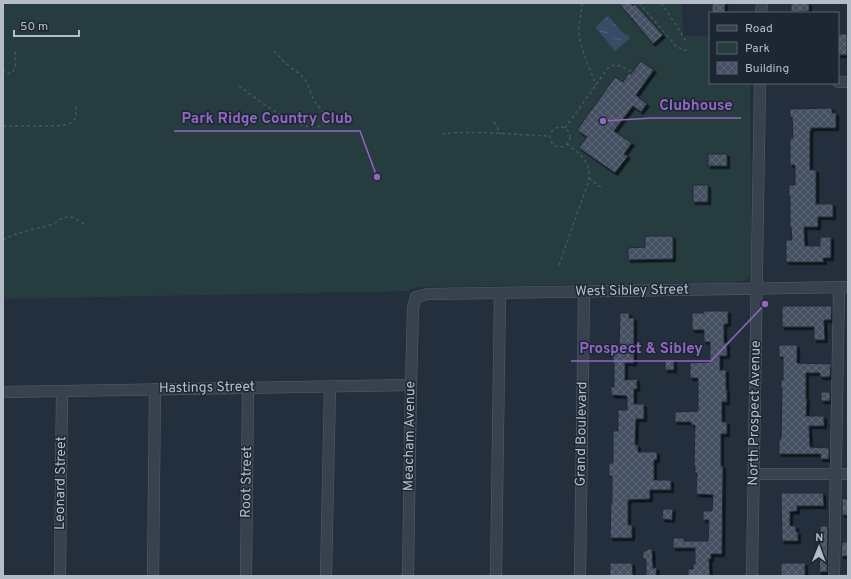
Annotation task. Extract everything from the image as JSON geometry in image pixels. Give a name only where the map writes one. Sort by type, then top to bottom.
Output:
[{"type":"street","name":"North Prospect Avenue","points":[[752,576],[760,84]]},
{"type":"street","name":"West Sibley Street","points":[[416,297],[428,294],[844,287]]},
{"type":"street","points":[[834,576],[835,474],[844,287]]},
{"type":"street","name":"Grand Boulevard","points":[[580,576],[584,292]]},
{"type":"street","points":[[496,576],[500,293]]},
{"type":"street","name":"Meacham Avenue","points":[[408,576],[413,308],[416,297]]},
{"type":"street","name":"Hastings Street","points":[[3,392],[411,385]]},
{"type":"street","points":[[326,576],[330,386]]},
{"type":"street","name":"Root Street","points":[[246,576],[248,388]]},
{"type":"street","points":[[152,576],[155,389]]},
{"type":"street","name":"Leonard Street","points":[[60,576],[62,391]]},
{"type":"street","points":[[754,474],[848,474]]},
{"type":"path","points":[[582,3],[579,34],[596,85]]},
{"type":"path","points":[[639,3],[676,46],[683,50],[687,50]]},
{"type":"path","points":[[661,3],[677,25],[687,43]]},
{"type":"path","points":[[3,69],[4,72],[12,74],[14,71],[16,58],[15,51]]},
{"type":"path","points":[[239,86],[279,114],[307,127],[321,126],[326,119],[324,113],[312,97],[303,77],[282,60],[274,51]]},
{"type":"path","points":[[565,128],[608,68],[614,65],[622,66],[635,74]]},
{"type":"path","points":[[3,126],[57,126],[69,124],[75,119],[76,116],[76,103]]},
{"type":"path","points":[[494,122],[501,134]]},
{"type":"path","points":[[558,127],[565,128],[568,130],[570,135],[567,144],[561,147],[555,145],[550,136],[553,130],[558,127]]},
{"type":"path","points":[[442,134],[458,132],[550,136]]},
{"type":"path","points":[[559,265],[589,178],[588,165],[584,158],[579,152],[567,144]]},
{"type":"path","points":[[589,178],[602,188]]},
{"type":"path","points":[[3,240],[14,234],[55,223],[66,217],[73,218],[84,224]]},
{"type":"green space","points":[[3,3],[682,3],[683,36],[709,36],[709,84],[750,84],[752,272],[747,279],[742,281],[733,283],[419,287],[408,291],[3,299]]},
{"type":"water","points":[[608,16],[625,35],[627,34],[630,38],[615,51],[595,27]]},
{"type":"building","points":[[619,3],[630,3],[633,6],[635,4],[663,35],[653,44]]},
{"type":"building","points":[[712,3],[725,3],[725,12],[712,12]]},
{"type":"building","points":[[791,3],[809,3],[809,11],[791,12]]},
{"type":"building","points":[[839,34],[847,34],[847,55],[839,55]]},
{"type":"building","points":[[641,61],[654,70],[636,95],[647,104],[641,112],[633,106],[614,131],[632,143],[624,154],[628,156],[615,173],[579,148],[587,137],[577,130],[615,77],[623,82],[629,73],[631,74]]},
{"type":"building","points":[[832,108],[832,113],[836,113],[836,128],[811,128],[810,170],[816,170],[816,204],[833,204],[833,217],[818,217],[818,227],[804,227],[805,246],[820,246],[820,237],[831,237],[831,258],[823,258],[824,262],[786,262],[786,240],[792,240],[790,227],[789,185],[795,185],[795,165],[790,165],[790,138],[793,138],[790,109]]},
{"type":"building","points":[[708,154],[727,154],[727,166],[708,166]]},
{"type":"building","points":[[693,185],[708,185],[708,202],[693,202]]},
{"type":"building","points":[[645,236],[673,236],[673,259],[628,260],[628,248],[645,247]]},
{"type":"building","points":[[782,306],[832,306],[831,320],[824,320],[825,340],[814,340],[814,327],[782,327]]},
{"type":"building","points":[[704,311],[728,311],[728,324],[724,324],[724,343],[727,343],[727,356],[720,356],[720,370],[726,370],[727,390],[727,402],[722,402],[722,422],[727,422],[727,434],[721,434],[721,466],[723,466],[722,554],[711,554],[711,559],[709,559],[710,576],[688,576],[688,569],[693,569],[693,564],[695,564],[695,548],[673,548],[673,538],[684,538],[684,541],[708,541],[709,520],[703,520],[703,511],[712,511],[713,495],[696,494],[697,473],[695,473],[694,465],[695,425],[691,425],[691,422],[675,422],[675,412],[698,411],[698,378],[690,378],[690,363],[710,362],[710,342],[704,342],[704,330],[692,330],[692,313],[704,313]]},
{"type":"building","points":[[620,313],[629,313],[629,318],[634,318],[634,363],[625,363],[625,380],[637,379],[637,389],[634,389],[634,404],[644,404],[644,419],[636,419],[635,445],[638,445],[638,452],[657,452],[657,460],[654,460],[654,480],[671,480],[671,490],[650,490],[650,499],[628,500],[628,525],[632,525],[632,538],[610,538],[612,476],[609,476],[609,463],[613,463],[613,431],[618,431],[618,410],[627,410],[627,396],[611,395],[611,387],[614,387],[613,346],[619,346]]},
{"type":"building","points":[[779,345],[797,345],[797,363],[831,364],[830,377],[820,377],[820,373],[806,373],[806,416],[824,416],[824,426],[809,426],[810,447],[829,448],[829,459],[820,459],[821,454],[779,454],[779,439],[781,439],[781,380],[783,380],[783,357],[779,357]]},
{"type":"building","points":[[665,360],[674,360],[674,370],[665,370]]},
{"type":"building","points":[[821,392],[830,392],[830,401],[821,401]]},
{"type":"building","points":[[781,493],[823,493],[824,506],[797,506],[797,511],[790,512],[790,526],[796,526],[798,541],[782,541]]},
{"type":"building","points":[[842,499],[848,499],[848,515],[842,515]]},
{"type":"building","points":[[663,509],[673,509],[672,520],[662,519]]},
{"type":"building","points":[[820,526],[828,526],[827,572],[819,572],[820,551],[818,551],[818,542],[820,542]]},
{"type":"building","points":[[842,542],[848,542],[848,556],[841,556]]},
{"type":"building","points":[[647,549],[652,549],[653,568],[657,568],[656,576],[646,576],[646,559],[643,559],[643,551],[647,551]]},
{"type":"building","points":[[610,563],[632,563],[633,576],[610,576]]},
{"type":"building","points":[[781,563],[805,563],[805,576],[781,576]]},
{"type":"place","name":"Clubhouse","points":[[603,121]]},
{"type":"place","name":"Park Ridge Country Club","points":[[377,177]]},
{"type":"place","name":"Prospect & Sibley","points":[[765,304]]}]
